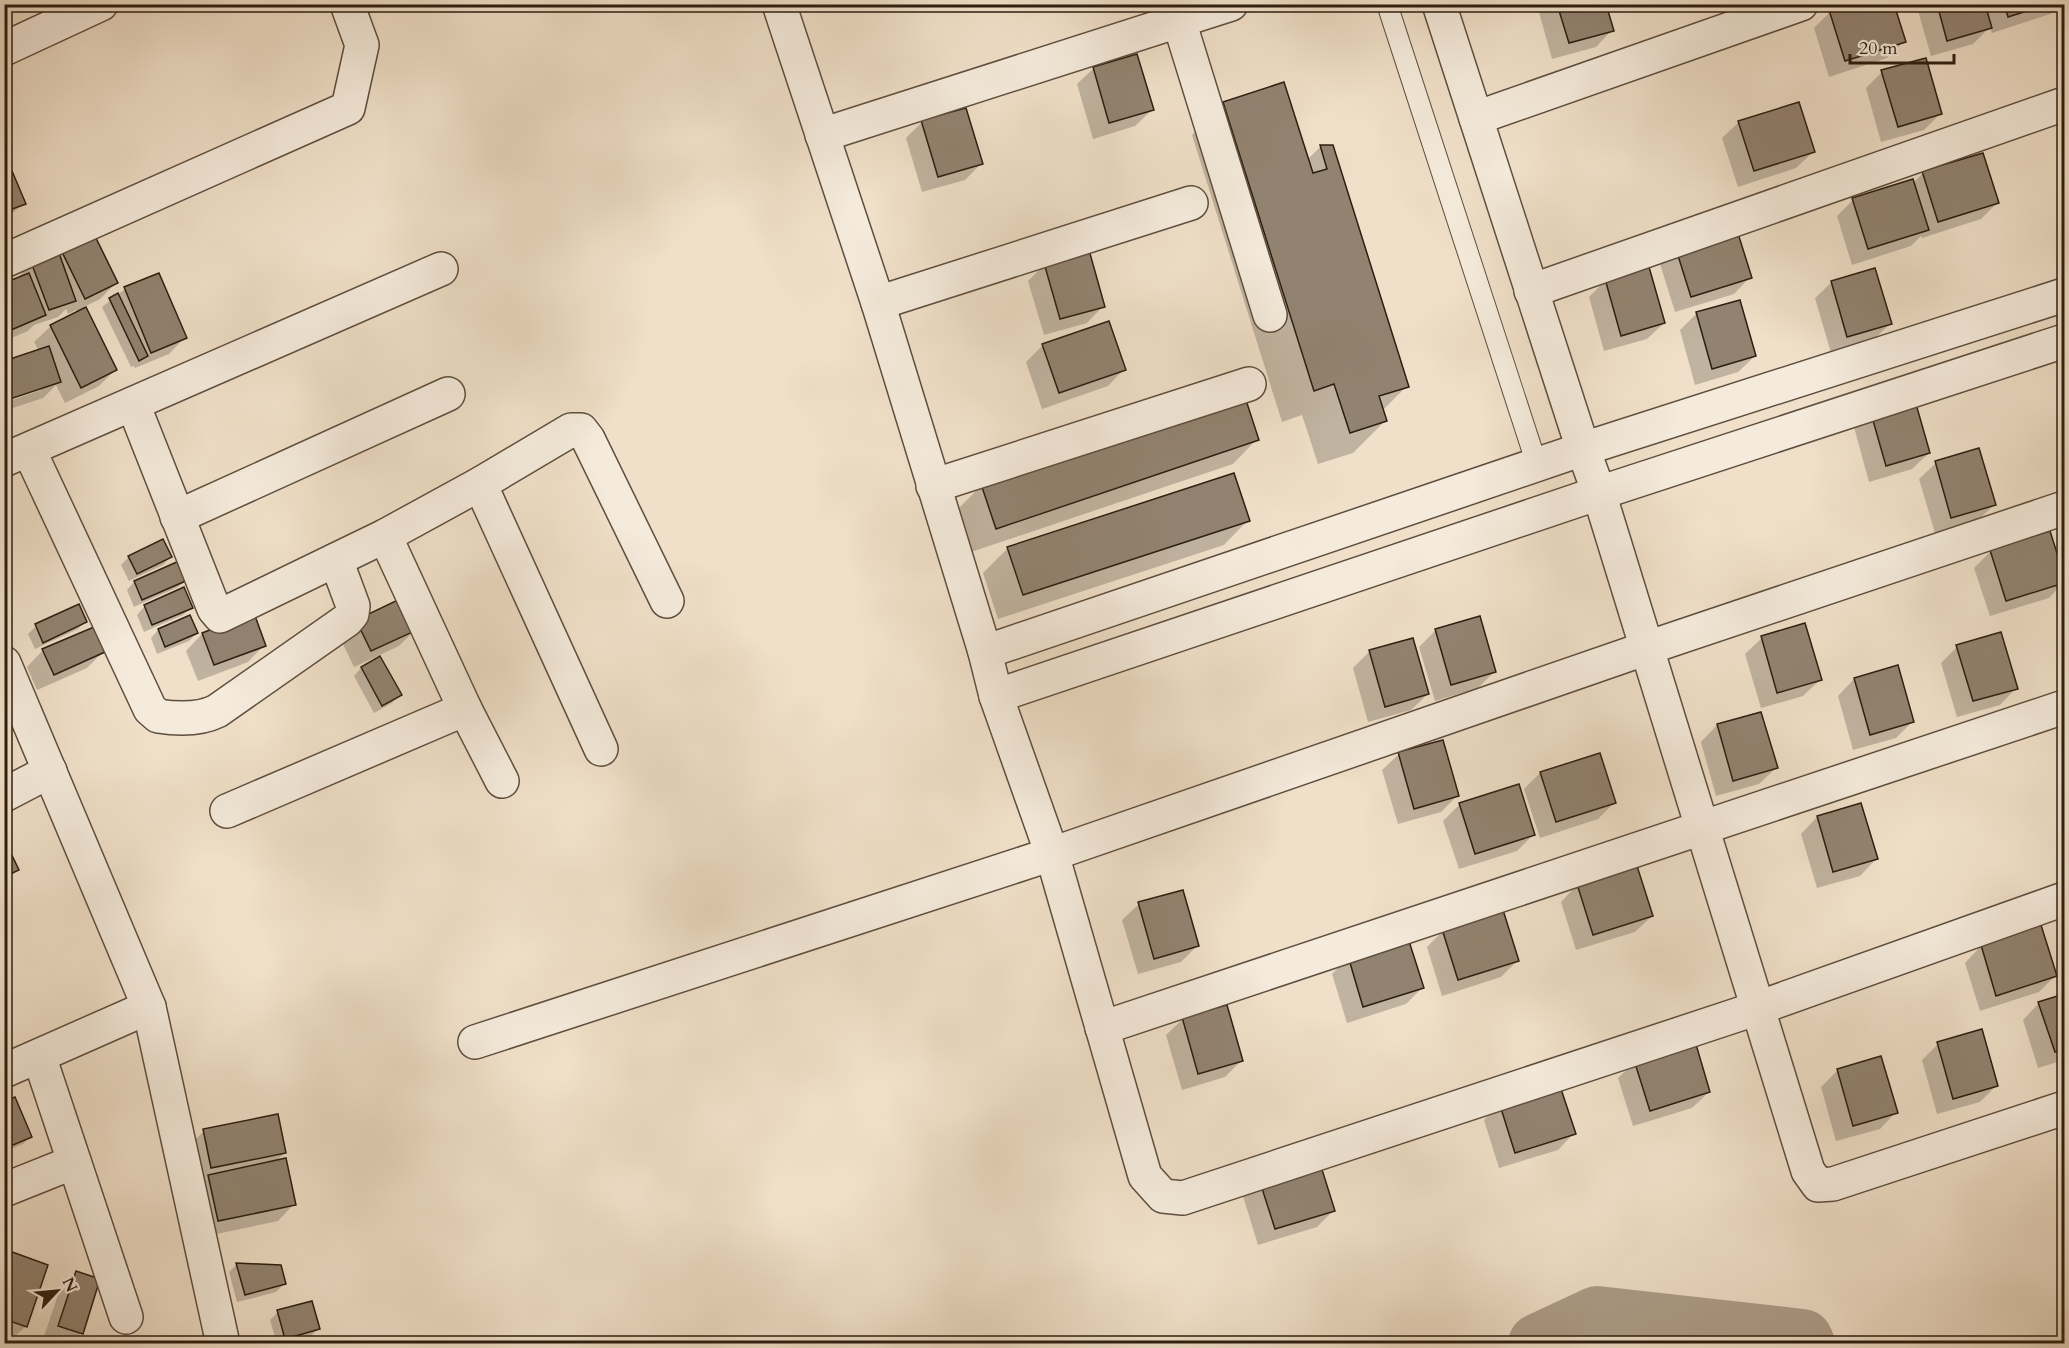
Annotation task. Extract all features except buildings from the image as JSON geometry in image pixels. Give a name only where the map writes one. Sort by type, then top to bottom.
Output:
[{"type":"street","points":[[4,49],[101,4]]},
{"type":"street","points":[[4,261],[348,108],[362,45],[348,4]]},
{"type":"street","points":[[779,4],[878,303],[985,652],[996,696],[1052,854],[1145,1176],[1163,1196],[1183,1198],[1758,1008],[2064,899]]},
{"type":"street","points":[[822,135],[1231,4]]},
{"type":"street","points":[[1439,4],[1531,291],[1599,493],[1808,1171],[1818,1185],[1833,1184],[2064,1108]]},
{"type":"street","points":[[1476,118],[1801,4]]},
{"type":"street","points":[[1179,21],[1270,315]]},
{"type":"street","points":[[1531,291],[2064,104]]},
{"type":"street","points":[[878,303],[1191,202]]},
{"type":"street","points":[[336,560],[353,606],[352,614],[347,620],[217,711],[206,716],[158,716],[150,709],[17,455],[441,269]]},
{"type":"street","points":[[985,652],[1583,449],[2064,295]]},
{"type":"street","points":[[996,696],[1599,493],[2064,341]]},
{"type":"street","points":[[933,486],[1250,384]]},
{"type":"street","points":[[177,517],[448,394]]},
{"type":"street","points":[[133,404],[214,609],[220,616],[385,536],[480,484],[571,430],[581,430],[588,439],[667,601]]},
{"type":"street","points":[[480,484],[601,749]]},
{"type":"street","points":[[475,1042],[1052,854],[1647,648],[2064,508]]},
{"type":"street","points":[[385,536],[465,709],[502,781]]},
{"type":"street","points":[[4,663],[149,1007],[224,1344]]},
{"type":"street","points":[[1102,1028],[2064,707]]},
{"type":"street","points":[[227,811],[465,709]]},
{"type":"street","points":[[4,795],[50,771]]},
{"type":"street","points":[[4,1071],[149,1007]]},
{"type":"street","points":[[39,1056],[126,1317]]},
{"type":"street","points":[[4,1190],[75,1162]]},
{"type":"lane","points":[[1387,4],[1537,465]]},
{"type":"waterway","points":[[1539,1344],[1597,1317],[1802,1340],[1804,1344]]}]
